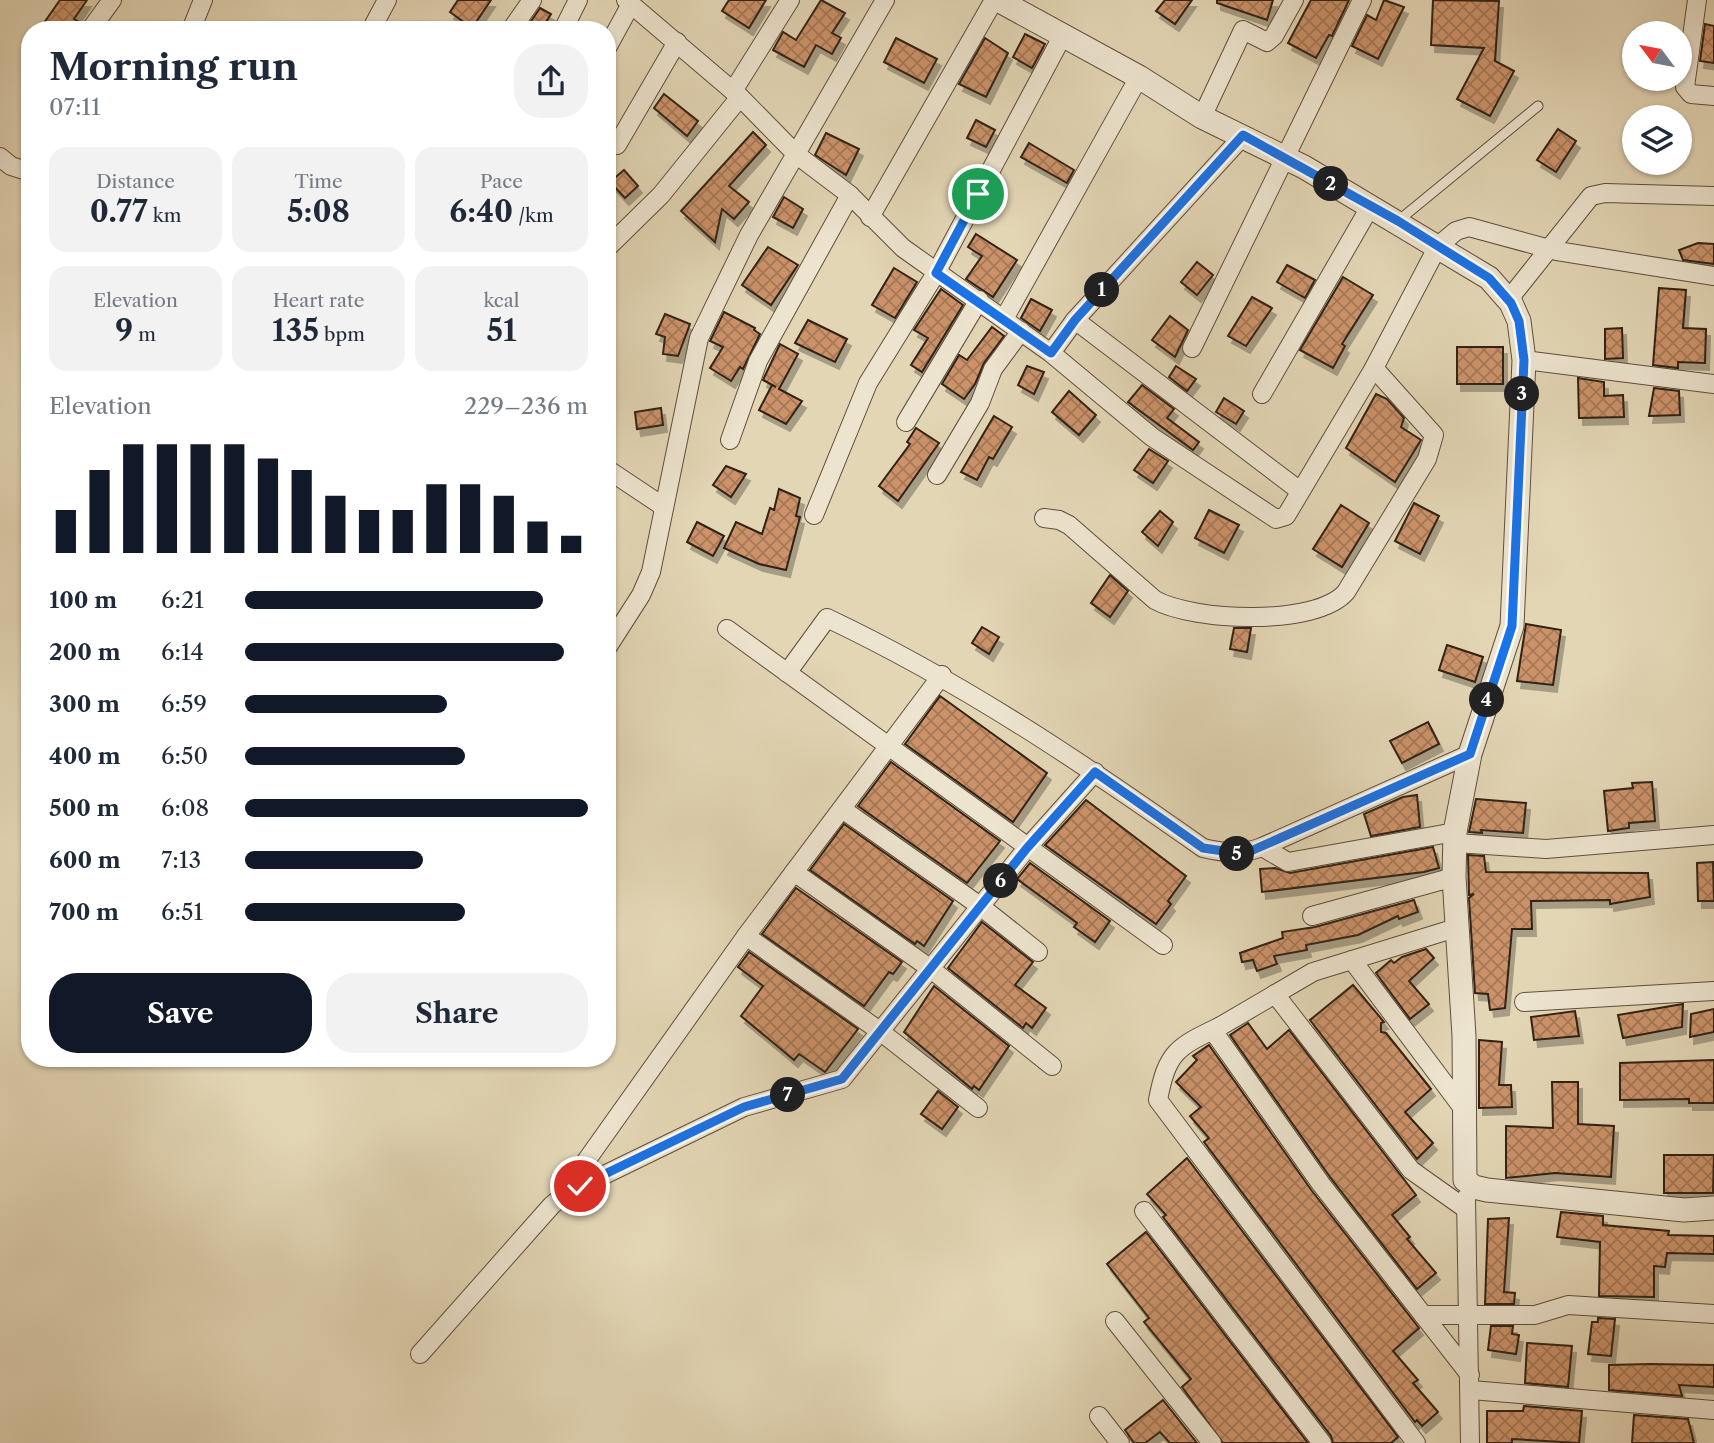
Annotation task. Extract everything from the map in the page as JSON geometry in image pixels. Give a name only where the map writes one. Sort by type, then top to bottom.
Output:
[{"type":"street","points":[[97,21],[112,0]]},
{"type":"street","points":[[195,21],[203,0]]},
{"type":"street","points":[[375,21],[387,0]]},
{"type":"street","points":[[517,21],[532,0]]},
{"type":"street","points":[[568,21],[578,0]]},
{"type":"street","points":[[616,239],[661,195],[736,94],[790,0]]},
{"type":"street","points":[[616,633],[646,585],[699,338],[750,235],[886,0]]},
{"type":"street","points":[[870,218],[996,0],[1139,76],[1202,117],[1243,135],[1398,221],[1489,278],[1509,299],[1519,321],[1524,360],[1512,626],[1461,790],[1454,877],[1459,927],[1465,1111],[1470,1443]]},
{"type":"street","points":[[1202,117],[1243,30],[1267,42],[1274,36],[1294,0]]},
{"type":"street","points":[[1192,348],[1362,0]]},
{"type":"street","points":[[1696,0],[1685,87],[1692,94],[1714,96]]},
{"type":"street","points":[[616,28],[628,2],[736,94],[797,155],[850,195],[870,218],[936,273],[979,300],[1051,353],[1152,437],[1276,519],[1286,516],[1374,369],[1438,246],[1455,231],[1469,227],[1551,248],[1714,276]]},
{"type":"street","points":[[814,514],[868,383],[936,273],[1063,36]]},
{"type":"street","points":[[617,145],[677,42]]},
{"type":"street","points":[[1004,319],[1139,76]]},
{"type":"street","points":[[1051,353],[1075,320],[1243,135]]},
{"type":"street","points":[[0,157],[11,166],[21,169]]},
{"type":"street","points":[[1509,299],[1591,197],[1605,193],[1714,196]]},
{"type":"street","points":[[730,440],[758,361],[850,195]]},
{"type":"street","points":[[1262,394],[1370,207]]},
{"type":"street","points":[[906,422],[979,300]]},
{"type":"street","points":[[1075,320],[1300,491]]},
{"type":"street","points":[[937,475],[981,403],[993,369],[1021,331]]},
{"type":"street","points":[[1524,360],[1714,384]]},
{"type":"street","points":[[1044,518],[1059,520],[1069,526],[1155,600],[1165,604],[1224,617],[1297,613],[1336,601],[1346,592],[1427,459],[1434,435],[1374,369]]},
{"type":"street","points":[[616,475],[664,507]]},
{"type":"street","points":[[787,673],[827,618],[942,676],[1095,772],[1203,848],[1244,854],[1470,754]]},
{"type":"street","points":[[727,629],[1163,945]]},
{"type":"street","points":[[420,1354],[560,1198],[746,936],[942,676]]},
{"type":"street","points":[[560,1198],[744,1107],[842,1079],[1027,848],[1095,772]]},
{"type":"street","points":[[842,809],[980,906],[1038,952]]},
{"type":"street","points":[[1262,847],[1288,863],[1456,838],[1546,849],[1714,835]]},
{"type":"street","points":[[794,872],[931,969],[1052,1066]]},
{"type":"street","points":[[1312,916],[1454,877]]},
{"type":"street","points":[[1416,1443],[1158,1100],[1163,1073],[1180,1046],[1219,1027],[1313,972],[1459,927]]},
{"type":"street","points":[[746,936],[881,1032],[978,1108]]},
{"type":"street","points":[[1352,960],[1465,1111]]},
{"type":"street","points":[[1524,1002],[1714,991]]},
{"type":"street","points":[[1275,994],[1411,1170],[1466,1209]]},
{"type":"street","points":[[1219,1027],[1217,1038],[1321,1184],[1423,1315],[1470,1383],[1714,1410]]},
{"type":"street","points":[[1466,1183],[1487,1190],[1684,1210],[1714,1208]]},
{"type":"street","points":[[1144,1211],[1322,1443]]},
{"type":"street","points":[[1423,1315],[1535,1315],[1568,1305],[1714,1314]]},
{"type":"street","points":[[1115,1321],[1212,1443]]},
{"type":"street","points":[[1099,1416],[1119,1443]]},
{"type":"lane","points":[[1398,221],[1538,106]]},
{"type":"building","points":[[60,0],[87,0],[74,19],[78,21],[45,21]]},
{"type":"building","points":[[458,0],[491,0],[477,21],[462,21],[450,12]]},
{"type":"building","points":[[729,0],[766,0],[749,28],[722,11]]},
{"type":"building","points":[[821,0],[845,13],[832,33],[841,38],[832,54],[816,45],[804,67],[773,50],[783,32],[796,40]]},
{"type":"building","points":[[1165,0],[1192,0],[1175,24],[1156,11]]},
{"type":"building","points":[[1217,0],[1273,0],[1267,20],[1217,3]]},
{"type":"building","points":[[1311,0],[1349,0],[1332,36],[1329,35],[1316,58],[1288,43]]},
{"type":"building","points":[[1384,0],[1404,7],[1378,59],[1352,46],[1367,15],[1376,20]]},
{"type":"building","points":[[1433,0],[1499,1],[1495,61],[1514,71],[1490,116],[1457,99],[1484,48],[1431,45]]},
{"type":"building","points":[[540,8],[551,14],[547,21],[531,21]]},
{"type":"building","points":[[1705,24],[1714,26],[1714,63],[1700,61]]},
{"type":"building","points":[[1025,34],[1045,44],[1032,68],[1013,57]]},
{"type":"building","points":[[896,38],[937,59],[924,83],[884,62]]},
{"type":"building","points":[[985,38],[1008,53],[986,97],[959,84]]},
{"type":"building","points":[[664,94],[698,121],[687,136],[654,108]]},
{"type":"building","points":[[976,120],[995,130],[986,147],[967,138]]},
{"type":"building","points":[[1558,129],[1576,141],[1556,172],[1537,160]]},
{"type":"building","points":[[753,132],[766,145],[729,186],[749,202],[734,219],[722,209],[715,242],[681,211]]},
{"type":"building","points":[[826,133],[859,149],[846,175],[815,155]]},
{"type":"building","points":[[1029,143],[1074,170],[1067,183],[1021,157]]},
{"type":"building","points":[[624,170],[638,186],[625,198],[616,188],[616,177]]},
{"type":"building","points":[[784,197],[803,209],[793,228],[773,217]]},
{"type":"building","points":[[976,234],[1017,260],[993,297],[966,279],[982,256],[968,247]]},
{"type":"building","points":[[1698,243],[1714,244],[1714,264],[1683,260],[1679,250]]},
{"type":"building","points":[[768,247],[798,265],[771,305],[742,285]]},
{"type":"building","points":[[1197,262],[1213,275],[1197,295],[1181,282]]},
{"type":"building","points":[[1287,265],[1315,280],[1305,298],[1277,282]]},
{"type":"building","points":[[894,268],[917,282],[895,318],[872,305]]},
{"type":"building","points":[[1343,277],[1373,295],[1342,344],[1345,346],[1333,368],[1300,350]]},
{"type":"building","points":[[1659,288],[1686,290],[1683,328],[1706,329],[1705,363],[1678,362],[1678,368],[1653,365]]},
{"type":"building","points":[[941,289],[963,305],[922,372],[911,365],[928,338],[914,330]]},
{"type":"building","points":[[1252,297],[1272,308],[1246,346],[1228,336]]},
{"type":"building","points":[[1031,299],[1052,310],[1040,331],[1021,318]]},
{"type":"building","points":[[724,312],[755,328],[760,334],[743,369],[740,367],[731,381],[710,368],[723,347],[710,341]]},
{"type":"building","points":[[665,314],[690,324],[678,356],[663,354],[665,337],[656,334]]},
{"type":"building","points":[[1170,316],[1188,330],[1175,357],[1152,340]]},
{"type":"building","points":[[808,320],[847,339],[835,362],[795,343]]},
{"type":"building","points":[[992,327],[1004,336],[984,363],[975,384],[964,399],[942,384],[959,355],[967,360]]},
{"type":"building","points":[[1622,328],[1623,358],[1605,359],[1605,329]]},
{"type":"building","points":[[780,344],[798,354],[779,389],[802,401],[786,424],[759,410],[772,385],[776,387],[763,380]]},
{"type":"building","points":[[1457,347],[1503,347],[1503,384],[1457,384]]},
{"type":"building","points":[[1027,366],[1044,372],[1034,394],[1018,385]]},
{"type":"building","points":[[1176,366],[1196,379],[1187,391],[1169,377]]},
{"type":"building","points":[[1578,378],[1604,382],[1604,396],[1623,395],[1624,417],[1579,418]]},
{"type":"building","points":[[1142,385],[1174,409],[1167,418],[1199,442],[1193,450],[1128,402]]},
{"type":"building","points":[[1654,388],[1679,391],[1680,415],[1649,416]]},
{"type":"building","points":[[1069,391],[1096,415],[1079,435],[1052,412]]},
{"type":"building","points":[[1376,394],[1387,399],[1404,418],[1401,427],[1421,440],[1395,482],[1346,448]]},
{"type":"building","points":[[1224,398],[1244,411],[1236,424],[1216,412]]},
{"type":"building","points":[[661,408],[663,425],[637,429],[635,412]]},
{"type":"building","points":[[994,416],[1012,427],[993,459],[989,457],[977,480],[961,472]]},
{"type":"building","points":[[916,428],[939,443],[898,501],[879,486],[910,444],[907,442]]},
{"type":"building","points":[[1149,449],[1168,461],[1153,483],[1134,470]]},
{"type":"building","points":[[726,466],[746,474],[731,497],[713,485]]},
{"type":"building","points":[[779,489],[800,498],[796,516],[800,517],[786,570],[759,564],[724,548],[736,522],[762,534],[770,508],[774,510]]},
{"type":"building","points":[[1414,503],[1439,516],[1420,554],[1395,541]]},
{"type":"building","points":[[1341,505],[1369,523],[1342,567],[1313,549]]},
{"type":"building","points":[[1209,510],[1239,525],[1224,553],[1195,538]]},
{"type":"building","points":[[1160,511],[1173,522],[1158,546],[1142,532]]},
{"type":"building","points":[[697,522],[724,536],[713,556],[687,542]]},
{"type":"building","points":[[1110,575],[1128,591],[1110,617],[1091,603]]},
{"type":"building","points":[[1526,624],[1561,630],[1553,685],[1517,681]]},
{"type":"building","points":[[982,627],[999,637],[989,654],[972,643]]},
{"type":"building","points":[[1234,628],[1251,628],[1247,652],[1230,649]]},
{"type":"building","points":[[1447,645],[1483,657],[1475,682],[1439,670]]},
{"type":"building","points":[[940,696],[1047,773],[1013,822],[905,744]]},
{"type":"building","points":[[1428,722],[1439,744],[1402,763],[1390,741]]},
{"type":"building","points":[[891,762],[1000,841],[967,883],[858,806]]},
{"type":"building","points":[[1652,782],[1655,821],[1629,823],[1629,828],[1608,831],[1604,791],[1633,788],[1632,783]]},
{"type":"building","points":[[1417,795],[1420,827],[1371,836],[1364,814],[1403,797]]},
{"type":"building","points":[[1476,799],[1526,803],[1523,833],[1481,830],[1482,833],[1469,832]]},
{"type":"building","points":[[1086,800],[1186,876],[1168,901],[1171,904],[1156,924],[1045,845]]},
{"type":"building","points":[[844,824],[953,901],[924,946],[917,941],[915,944],[810,870]]},
{"type":"building","points":[[1433,847],[1439,868],[1424,872],[1262,892],[1260,869],[1275,868],[1290,873]]},
{"type":"building","points":[[1468,855],[1484,856],[1486,872],[1648,873],[1650,897],[1610,904],[1610,900],[1531,901],[1532,929],[1512,929],[1505,1008],[1490,1010],[1488,994],[1475,993],[1469,898],[1474,894],[1469,895]]},
{"type":"building","points":[[1713,862],[1714,901],[1698,901],[1697,863]]},
{"type":"building","points":[[1030,863],[1110,921],[1095,942],[1074,927],[1077,923],[1017,879]]},
{"type":"building","points":[[796,888],[902,962],[893,974],[889,972],[864,1006],[762,934]]},
{"type":"building","points":[[1414,900],[1418,912],[1399,919],[1398,916],[1358,935],[1306,945],[1307,950],[1274,956],[1277,964],[1257,971],[1253,960],[1242,962],[1240,953],[1283,938],[1282,932],[1315,927]]},
{"type":"building","points":[[982,922],[1033,962],[1015,985],[1046,1008],[1032,1028],[1026,1023],[1023,1028],[948,968]]},
{"type":"building","points":[[1426,949],[1434,958],[1409,981],[1429,1004],[1410,1019],[1376,973],[1391,960],[1394,963],[1402,957]]},
{"type":"building","points":[[749,952],[858,1029],[825,1072],[799,1054],[794,1060],[741,1016],[763,986],[738,967]]},
{"type":"building","points":[[1353,985],[1384,1022],[1381,1023],[1381,1032],[1386,1033],[1431,1089],[1405,1112],[1433,1143],[1417,1159],[1310,1020]]},
{"type":"building","points":[[934,986],[1009,1046],[979,1090],[974,1086],[972,1089],[904,1032]]},
{"type":"building","points":[[1683,1004],[1682,1027],[1623,1038],[1618,1015]]},
{"type":"building","points":[[1714,1009],[1714,1032],[1690,1037],[1691,1014]]},
{"type":"building","points":[[1575,1011],[1579,1036],[1534,1040],[1531,1017]]},
{"type":"building","points":[[1248,1023],[1267,1049],[1289,1030],[1416,1195],[1392,1215],[1410,1237],[1407,1239],[1436,1273],[1417,1289],[1330,1177],[1230,1035]]},
{"type":"building","points":[[1479,1040],[1502,1042],[1499,1085],[1511,1085],[1512,1107],[1479,1108]]},
{"type":"building","points":[[1209,1045],[1312,1191],[1419,1328],[1393,1351],[1418,1380],[1413,1383],[1438,1412],[1422,1426],[1417,1420],[1415,1422],[1204,1142],[1209,1138],[1190,1116],[1201,1107],[1176,1082],[1197,1060],[1193,1056]]},
{"type":"building","points":[[1714,1060],[1714,1103],[1689,1103],[1689,1099],[1620,1100],[1620,1063]]},
{"type":"building","points":[[1552,1082],[1578,1082],[1578,1124],[1614,1126],[1611,1177],[1555,1173],[1506,1178],[1506,1126],[1553,1128]]},
{"type":"building","points":[[938,1091],[958,1107],[942,1129],[921,1114]]},
{"type":"building","points":[[1664,1155],[1714,1155],[1713,1193],[1664,1193]]},
{"type":"building","points":[[1187,1158],[1398,1437],[1391,1443],[1333,1443],[1331,1436],[1163,1217],[1166,1215],[1147,1194]]},
{"type":"building","points":[[1561,1212],[1603,1216],[1603,1225],[1669,1231],[1668,1235],[1714,1236],[1714,1254],[1667,1253],[1665,1267],[1654,1266],[1654,1297],[1599,1296],[1600,1242],[1557,1237]]},
{"type":"building","points":[[1509,1218],[1504,1292],[1515,1293],[1514,1304],[1485,1304],[1488,1219]]},
{"type":"building","points":[[1146,1232],[1308,1443],[1223,1443],[1182,1387],[1191,1379],[1144,1322],[1149,1318],[1107,1264]]},
{"type":"building","points":[[1598,1318],[1615,1319],[1611,1356],[1588,1354],[1592,1322],[1598,1322]]},
{"type":"building","points":[[1491,1326],[1513,1326],[1512,1334],[1519,1335],[1516,1354],[1488,1350]]},
{"type":"building","points":[[1527,1343],[1572,1346],[1568,1387],[1525,1383]]},
{"type":"building","points":[[1609,1365],[1714,1365],[1714,1387],[1679,1385],[1682,1396],[1609,1390]]},
{"type":"building","points":[[1163,1400],[1197,1443],[1170,1443],[1160,1432],[1145,1443],[1134,1443],[1125,1430]]},
{"type":"building","points":[[1524,1406],[1582,1411],[1579,1443],[1512,1439],[1512,1443],[1487,1443],[1487,1411],[1523,1411]]},
{"type":"building","points":[[1634,1415],[1688,1419],[1694,1443],[1632,1443]]},
{"type":"route","points":[[580,1186],[744,1107],[842,1079],[1027,848],[1095,772],[1203,848],[1244,854],[1470,754],[1512,626],[1524,360],[1519,321],[1509,299],[1489,278],[1398,221],[1243,135],[1075,320],[1051,353],[979,300],[936,273],[978,194]]}]
